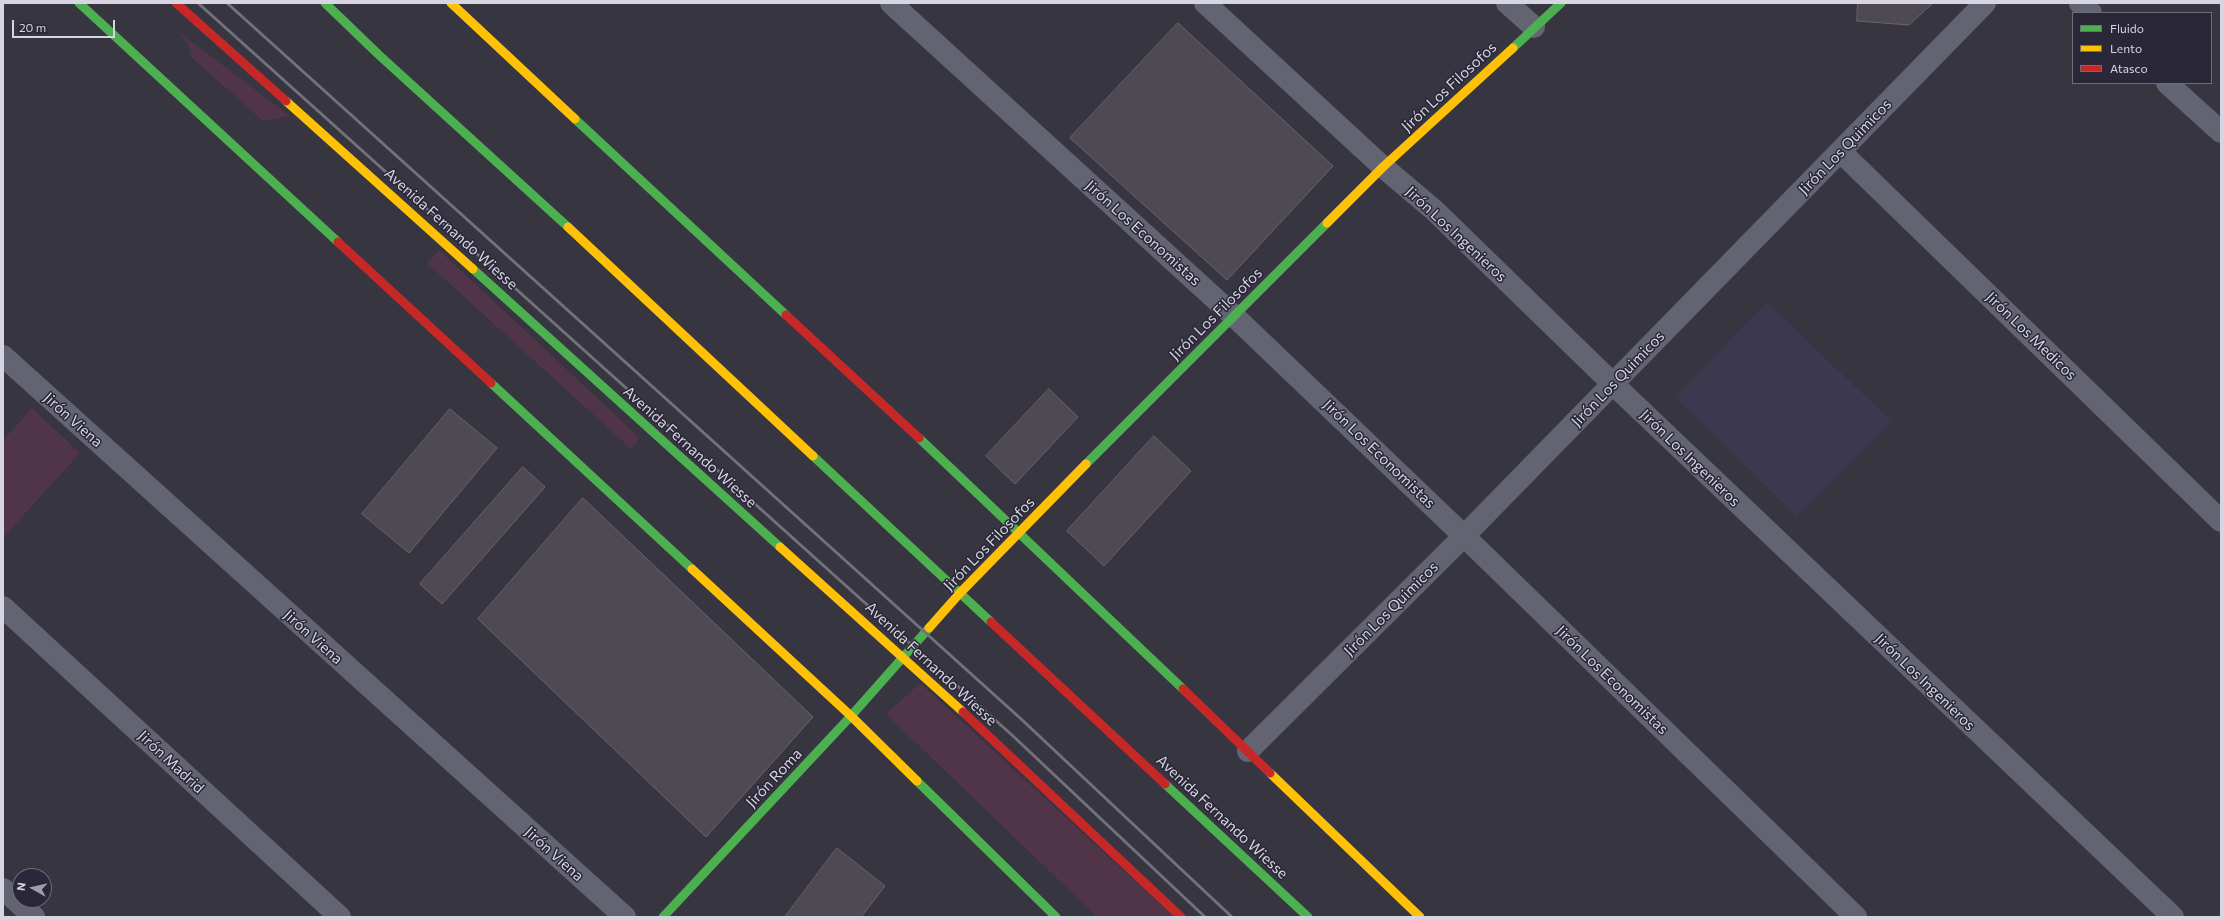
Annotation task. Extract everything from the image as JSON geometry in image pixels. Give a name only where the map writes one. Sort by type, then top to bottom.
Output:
[{"type":"main road","points":[[79,3],[852,716],[1056,917]]},
{"type":"main road","name":"Avenida Fernando Wiesse","points":[[176,3],[311,122],[765,534],[904,657],[1181,917]]},
{"type":"main road","name":"Avenida Fernando Wiesse","points":[[325,3],[374,51],[472,138],[1308,917]]},
{"type":"main road","points":[[451,3],[1019,532],[1420,917]]},
{"type":"main road","name":"Jirón Los Filosofos","points":[[904,657],[960,593],[1019,532],[1383,167],[1561,3]]},
{"type":"main road","name":"Jirón Roma","points":[[663,917],[852,716],[904,657]]},
{"type":"street","name":"Jirón Los Economistas","points":[[891,3],[1234,316],[1464,536],[1856,917]]},
{"type":"street","name":"Jirón Los Ingenieros","points":[[1205,3],[1383,167],[1434,210],[1613,384],[2173,917]]},
{"type":"street","points":[[1507,3],[1534,27]]},
{"type":"street","name":"Jirón Los Quimicos","points":[[1248,751],[1464,536],[1985,3]]},
{"type":"street","points":[[2080,3],[2090,12]]},
{"type":"street","points":[[2168,84],[2221,132]]},
{"type":"street","name":"Jirón Los Medicos","points":[[1841,152],[2221,521]]},
{"type":"street","name":"Jirón Viena","points":[[3,356],[624,917]]},
{"type":"street","name":"Jirón Madrid","points":[[3,607],[340,917]]},
{"type":"street","points":[[3,889],[34,917]]},
{"type":"shaded area","points":[[179,32],[290,116],[263,121],[191,57],[188,44]]},
{"type":"shaded area","points":[[439,250],[640,438],[631,449],[427,263]]},
{"type":"shaded area","points":[[1767,302],[1891,421],[1796,516],[1675,397]]},
{"type":"shaded area","points":[[32,408],[80,453],[3,538],[3,440]]},
{"type":"shaded area","points":[[920,683],[1174,917],[1097,917],[886,714]]},
{"type":"building","points":[[1858,3],[1933,3],[1909,25],[1857,21]]},
{"type":"building","points":[[1178,23],[1333,166],[1227,280],[1070,138]]},
{"type":"building","points":[[1049,389],[1078,417],[1015,484],[986,456]]},
{"type":"building","points":[[450,409],[497,448],[409,553],[362,514]]},
{"type":"building","points":[[1154,436],[1191,471],[1104,566],[1067,531]]},
{"type":"building","points":[[523,467],[545,487],[442,604],[420,584]]},
{"type":"building","points":[[583,498],[813,717],[706,837],[478,619]]},
{"type":"building","points":[[837,848],[885,886],[861,917],[785,917]]},
{"type":"railway","points":[[198,3],[1013,736],[1205,917]]},
{"type":"railway","points":[[227,3],[1020,718],[1232,917]]},
{"type":"traffic: fast","points":[[79,3],[338,242]]},
{"type":"traffic: fast","points":[[325,3],[379,55],[568,227]]},
{"type":"traffic: fast","points":[[1513,48],[1561,3]]},
{"type":"traffic: fast","points":[[575,119],[786,315]]},
{"type":"traffic: fast","points":[[1086,464],[1327,223]]},
{"type":"traffic: fast","points":[[473,269],[780,547]]},
{"type":"traffic: fast","points":[[491,383],[692,569]]},
{"type":"traffic: fast","points":[[919,438],[1183,689]]},
{"type":"traffic: fast","points":[[813,456],[991,622]]},
{"type":"traffic: fast","points":[[663,917],[851,716],[929,628]]},
{"type":"traffic: fast","points":[[917,781],[1056,917]]},
{"type":"traffic: fast","points":[[1165,784],[1308,917]]},
{"type":"traffic: slow","points":[[451,3],[575,119]]},
{"type":"traffic: slow","points":[[1327,223],[1383,167],[1513,48]]},
{"type":"traffic: slow","points":[[286,101],[473,269]]},
{"type":"traffic: slow","points":[[568,227],[813,456]]},
{"type":"traffic: slow","points":[[929,628],[960,593],[1086,464]]},
{"type":"traffic: slow","points":[[780,547],[963,712]]},
{"type":"traffic: slow","points":[[692,569],[851,716],[917,781]]},
{"type":"traffic: slow","points":[[1270,773],[1420,917]]},
{"type":"traffic: jam","points":[[176,3],[286,101]]},
{"type":"traffic: jam","points":[[338,242],[491,383]]},
{"type":"traffic: jam","points":[[786,315],[919,438]]},
{"type":"traffic: jam","points":[[991,622],[1165,784]]},
{"type":"traffic: jam","points":[[1183,689],[1270,773]]},
{"type":"traffic: jam","points":[[963,712],[1181,917]]}]
